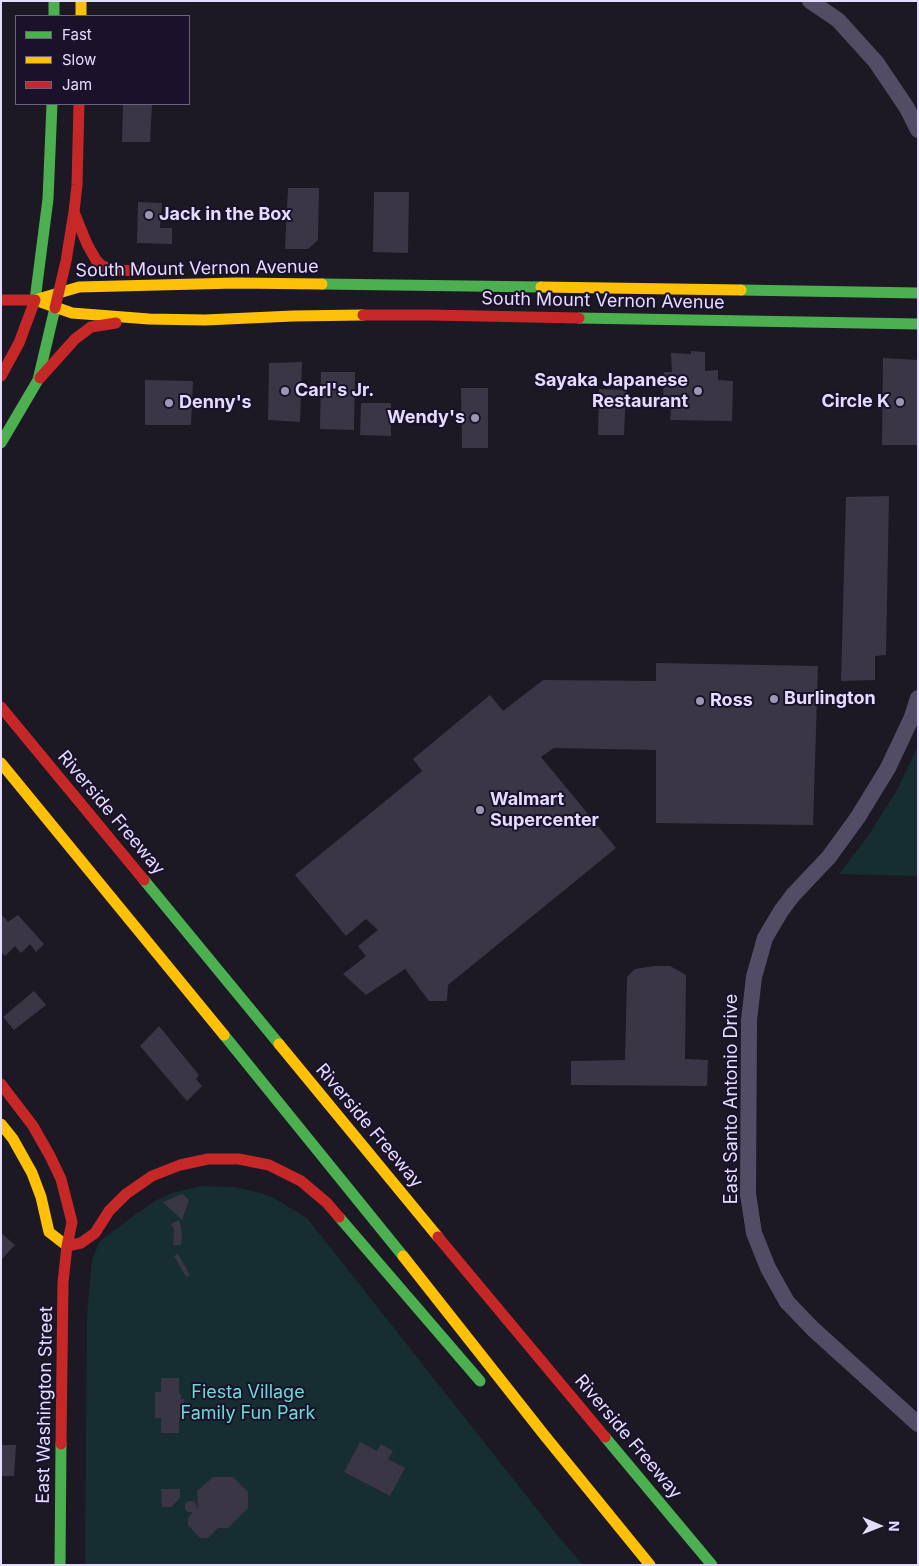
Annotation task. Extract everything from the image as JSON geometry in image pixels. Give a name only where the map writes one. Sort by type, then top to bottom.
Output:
[{"type":"main road","points":[[54,1],[54,15]]},
{"type":"main road","points":[[81,1],[81,15]]},
{"type":"main road","points":[[1,376],[19,343],[35,300],[48,199],[52,105]]},
{"type":"main road","points":[[38,380],[66,261],[74,212],[77,185],[79,105]]},
{"type":"main road","points":[[74,212],[91,253],[102,266],[115,270],[150,271]]},
{"type":"main road","points":[[176,272],[201,284]]},
{"type":"main road","name":"South Mount Vernon Avenue","points":[[35,300],[79,286],[236,283],[918,293]]},
{"type":"main road","points":[[1,300],[35,300]]},
{"type":"main road","name":"South Mount Vernon Avenue","points":[[35,300],[72,313],[205,320],[293,316],[430,315],[918,324]]},
{"type":"main road","points":[[1,443],[38,380],[75,338],[91,327],[108,323],[129,323],[149,318]]},
{"type":"main road","name":"Riverside Freeway","points":[[2,708],[482,1290],[712,1565]]},
{"type":"main road","points":[[1,763],[364,1206],[545,1436],[650,1565]]},
{"type":"main road","name":"East Washington Street","points":[[1,1084],[33,1126],[61,1179],[72,1222],[63,1282],[60,1565]]},
{"type":"main road","points":[[1,1124],[13,1139],[32,1173],[41,1197],[49,1232],[67,1246],[82,1243],[95,1233],[109,1211],[126,1194],[152,1176],[180,1165],[208,1159],[239,1159],[269,1165],[301,1181],[327,1203],[489,1392]]},
{"type":"main road","points":[[516,1418],[545,1436]]},
{"type":"street","points":[[810,1],[838,20],[876,62],[907,108],[918,130]]},
{"type":"street","name":"East Santo Antonio Drive","points":[[918,698],[912,717],[888,768],[858,817],[829,857],[789,900],[765,938],[754,977],[749,1020],[748,1176],[748,1194],[754,1233],[768,1268],[787,1302],[813,1330],[918,1424]]},
{"type":"green space","points":[[918,746],[918,876],[839,874],[868,836],[897,790]]},
{"type":"green space","name":"Fiesta Village Family Fun Park","points":[[201,1186],[234,1187],[261,1193],[272,1197],[307,1218],[583,1565],[85,1565],[87,1315],[92,1260],[100,1241],[155,1201],[172,1193]]},
{"type":"building","points":[[123,105],[152,105],[150,142],[122,142]]},
{"type":"building","points":[[288,188],[319,188],[318,240],[308,249],[285,249]]},
{"type":"building","points":[[374,192],[409,192],[408,253],[373,252]]},
{"type":"building","name":"Jack in the Box","points":[[138,202],[162,203],[160,228],[172,228],[172,244],[137,243]]},
{"type":"building","name":"Sayaka Japanese Restaurant","points":[[691,351],[705,352],[705,371],[718,370],[718,380],[733,381],[732,421],[670,420],[672,402],[663,402],[664,372],[672,372],[671,353],[691,354]]},
{"type":"building","name":"Circle K","points":[[883,358],[918,360],[918,445],[882,445]]},
{"type":"building","name":"Carl's Jr.","points":[[302,362],[300,422],[268,420],[269,363]]},
{"type":"building","points":[[321,372],[355,372],[354,430],[320,429]]},
{"type":"building","name":"Denny's","points":[[145,380],[193,381],[191,425],[145,425]]},
{"type":"building","name":"Wendy's","points":[[461,388],[488,388],[488,448],[462,448]]},
{"type":"building","points":[[599,389],[626,390],[624,435],[598,435]]},
{"type":"building","points":[[361,403],[391,403],[391,436],[360,435]]},
{"type":"building","points":[[889,496],[886,655],[875,656],[875,680],[841,681],[846,497]]},
{"type":"building","points":[[656,663],[818,666],[813,825],[656,823],[656,750],[554,748],[541,757],[616,848],[448,985],[447,1001],[429,1001],[405,969],[366,995],[343,974],[366,956],[358,946],[378,930],[366,919],[346,936],[295,875],[422,771],[413,759],[490,695],[503,711],[543,680],[656,681]]},
{"type":"building","points":[[1,914],[8,922],[18,915],[44,944],[36,952],[30,944],[21,953],[15,946],[5,956],[1,952]]},
{"type":"building","points":[[670,966],[686,975],[685,1059],[708,1060],[707,1086],[571,1085],[571,1061],[625,1060],[627,977],[635,969]]},
{"type":"building","points":[[34,991],[46,1005],[14,1030],[3,1017]]},
{"type":"building","points":[[159,1026],[199,1075],[196,1079],[202,1086],[187,1101],[140,1046]]},
{"type":"building","points":[[182,1194],[189,1200],[182,1220],[163,1202]]},
{"type":"building","points":[[179,1220],[182,1232],[181,1245],[173,1245],[174,1230],[171,1224]]},
{"type":"building","points":[[1,1233],[15,1245],[1,1260]]},
{"type":"building","points":[[178,1254],[190,1275],[186,1277],[174,1256]]},
{"type":"building","points":[[161,1378],[179,1378],[179,1394],[181,1394],[181,1399],[184,1399],[183,1412],[181,1412],[181,1418],[179,1418],[179,1433],[161,1433],[161,1418],[155,1418],[155,1392],[161,1392]]},
{"type":"building","points":[[360,1442],[377,1451],[381,1444],[393,1451],[388,1459],[405,1468],[390,1496],[344,1472]]},
{"type":"building","points":[[1,1445],[16,1445],[14,1476],[1,1476]]},
{"type":"building","points":[[213,1477],[233,1477],[248,1492],[248,1508],[228,1528],[218,1528],[208,1538],[200,1538],[188,1525],[188,1518],[193,1512],[188,1512],[185,1509],[185,1504],[193,1501],[197,1505],[196,1509],[198,1507],[197,1491]]},
{"type":"building","points":[[161,1489],[180,1489],[180,1498],[171,1507],[162,1507]]},
{"type":"traffic: fast","points":[[54,1],[54,15]]},
{"type":"traffic: fast","points":[[35,300],[48,199],[52,105]]},
{"type":"traffic: fast","points":[[322,284],[541,287]]},
{"type":"traffic: fast","points":[[741,290],[918,293]]},
{"type":"traffic: fast","points":[[1,443],[38,380],[55,308]]},
{"type":"traffic: fast","points":[[579,318],[918,324]]},
{"type":"traffic: fast","points":[[144,880],[279,1044]]},
{"type":"traffic: fast","points":[[224,1035],[403,1256]]},
{"type":"traffic: fast","points":[[339,1217],[480,1381]]},
{"type":"traffic: fast","points":[[605,1437],[712,1565]]},
{"type":"traffic: fast","points":[[60,1565],[61,1444]]},
{"type":"traffic: slow","points":[[81,1],[81,15]]},
{"type":"traffic: slow","points":[[35,300],[79,287],[236,283],[322,284]]},
{"type":"traffic: slow","points":[[541,287],[741,290]]},
{"type":"traffic: slow","points":[[35,300],[72,313],[149,319],[205,320],[363,315]]},
{"type":"traffic: slow","points":[[1,763],[224,1035]]},
{"type":"traffic: slow","points":[[279,1044],[438,1237]]},
{"type":"traffic: slow","points":[[1,1124],[13,1139],[32,1173],[41,1197],[49,1232],[67,1246]]},
{"type":"traffic: slow","points":[[403,1256],[650,1565]]},
{"type":"traffic: jam","points":[[55,308],[66,261],[74,212],[77,185],[79,105]]},
{"type":"traffic: jam","points":[[74,212],[87,244],[96,260],[102,266],[115,270],[141,271]]},
{"type":"traffic: jam","points":[[1,300],[35,300]]},
{"type":"traffic: jam","points":[[1,376],[19,343],[35,300]]},
{"type":"traffic: jam","points":[[363,315],[579,318]]},
{"type":"traffic: jam","points":[[40,378],[75,339],[91,327],[116,323]]},
{"type":"traffic: jam","points":[[1,707],[144,880]]},
{"type":"traffic: jam","points":[[1,1084],[33,1126],[50,1156],[61,1179],[72,1222],[63,1282],[61,1444]]},
{"type":"traffic: jam","points":[[67,1246],[81,1243],[95,1233],[109,1211],[126,1194],[152,1176],[180,1165],[208,1159],[239,1159],[269,1165],[301,1181],[327,1203],[339,1217]]},
{"type":"traffic: jam","points":[[438,1237],[605,1437]]},
{"type":"place","name":"Jack in the Box","points":[[149,215]]},
{"type":"place","name":"Carl's Jr.","points":[[285,391]]},
{"type":"place","name":"Sayaka Japanese Restaurant","points":[[698,391]]},
{"type":"place","name":"Circle K","points":[[900,402]]},
{"type":"place","name":"Denny's","points":[[169,403]]},
{"type":"place","name":"Wendy's","points":[[475,418]]},
{"type":"place","name":"Burlington","points":[[774,699]]},
{"type":"place","name":"Ross","points":[[700,701]]},
{"type":"place","name":"Walmart Supercenter","points":[[480,810]]}]
